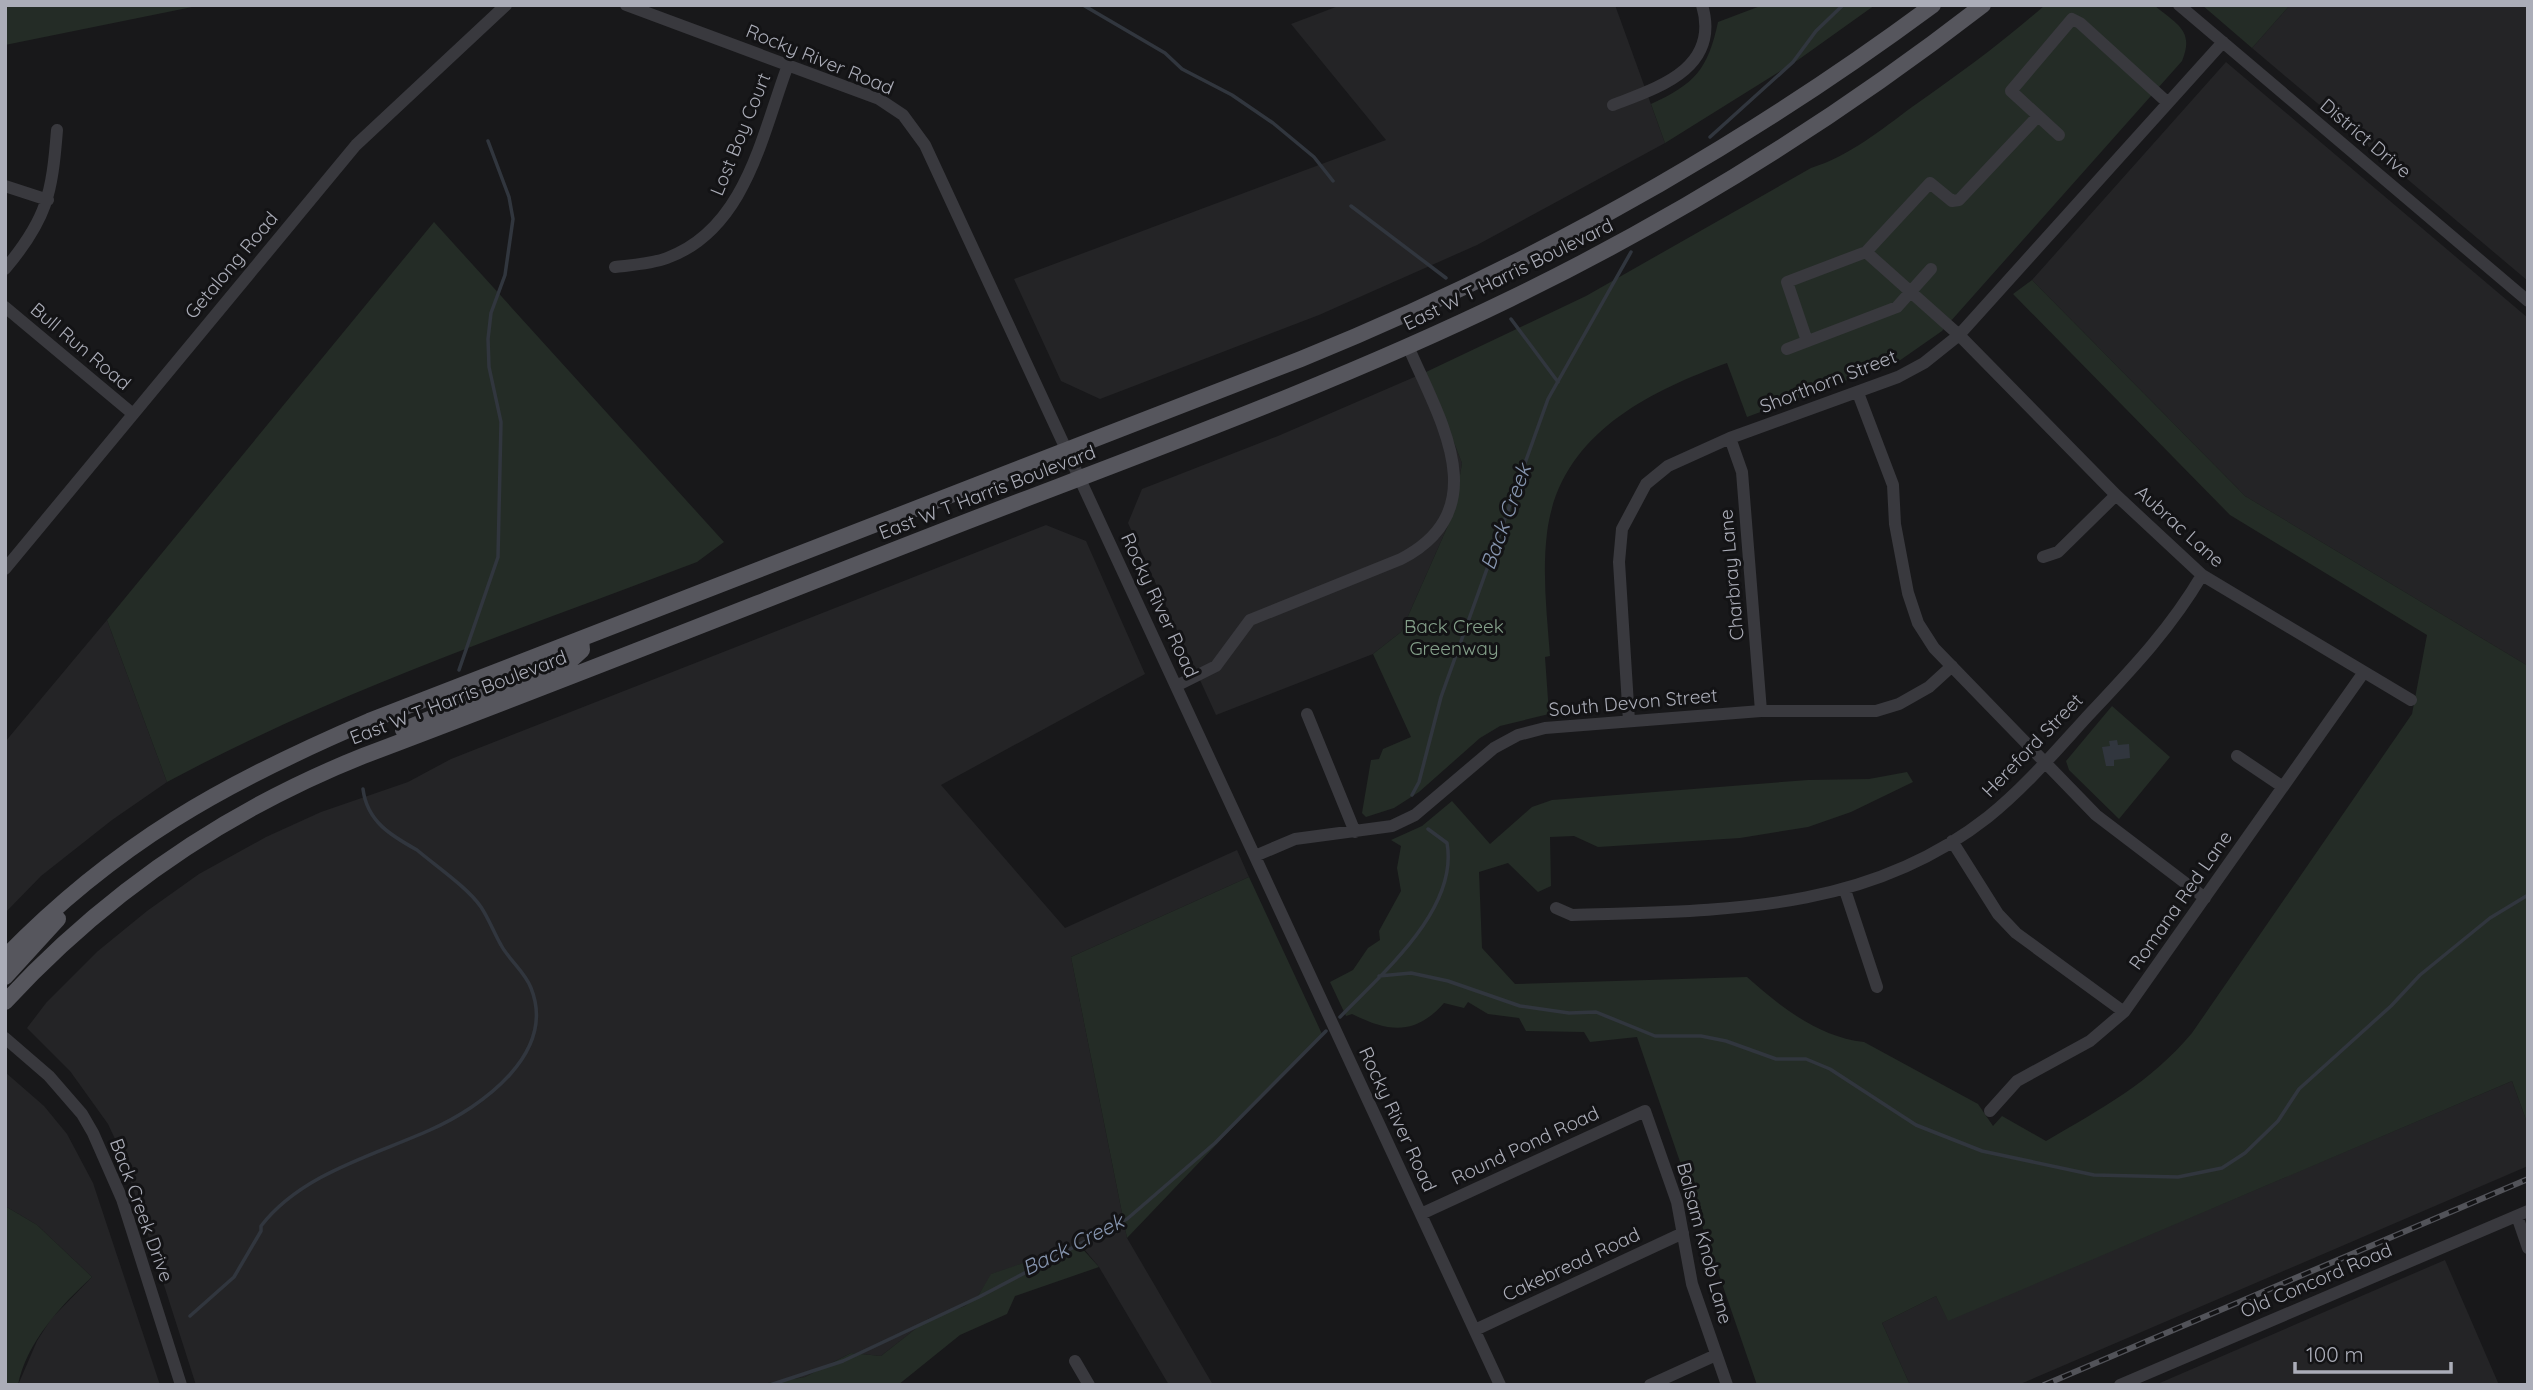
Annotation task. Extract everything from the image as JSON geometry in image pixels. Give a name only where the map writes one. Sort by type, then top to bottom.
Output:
[{"type":"main road","name":"East W T Harris Boulevard","points":[[5,957],[76,890],[126,851],[191,807],[282,758],[1345,341],[1536,253],[1654,189],[1758,127],[1933,5]]},
{"type":"main road","name":"East W T Harris Boulevard","points":[[5,1002],[99,911],[176,853],[263,801],[363,756],[1080,478],[1408,346],[1578,265],[1717,187],[1871,87],[1983,5]]},
{"type":"main road","points":[[363,756],[386,738],[571,660],[582,650],[581,639]]},
{"type":"main road","points":[[5,977],[126,851]]},
{"type":"street","name":"Getalong Road","points":[[5,569],[356,145],[506,5]]},
{"type":"street","name":"Rocky River Road","points":[[626,5],[879,99],[913,126],[943,181],[1500,1385]]},
{"type":"street","points":[[1613,105],[1652,92],[1680,75],[1693,62],[1707,21],[1702,5]]},
{"type":"street","name":"District Drive","points":[[2179,5],[2528,301]]},
{"type":"street","points":[[2059,135],[2011,91],[2071,19],[2080,23],[2168,103]]},
{"type":"street","name":"Shorthorn Street","points":[[1629,721],[1619,562],[1622,528],[1646,484],[1668,466],[1730,438],[1858,393],[1924,363],[1959,335],[2223,42]]},
{"type":"street","name":"Lost Boy Court","points":[[615,267],[667,258],[695,244],[719,224],[743,185],[788,65]]},
{"type":"street","points":[[1807,341],[1787,282],[1866,251],[1930,183],[1952,201],[1959,200],[2038,116]]},
{"type":"street","points":[[5,269],[39,225],[53,179],[57,130]]},
{"type":"street","points":[[5,186],[48,200]]},
{"type":"street","name":"Aubrac Lane","points":[[1866,251],[1959,335],[2116,495],[2202,576],[2411,700]]},
{"type":"street","points":[[1787,349],[1898,307],[1931,269]]},
{"type":"street","name":"Bull Run Road","points":[[5,307],[133,414]]},
{"type":"street","points":[[1176,686],[1216,666],[1250,620],[1401,559],[1412,553],[1436,530],[1454,491],[1454,457],[1408,346]]},
{"type":"street","points":[[1858,393],[1893,485],[1895,524],[1908,593],[1918,623],[1934,648],[2096,816],[2205,898]]},
{"type":"street","name":"Charbray Lane","points":[[1730,438],[1742,472],[1761,711]]},
{"type":"street","points":[[2043,557],[2058,552],[2116,495]]},
{"type":"street","name":"Hereford Street","points":[[1556,908],[1572,915],[1739,910],[1845,890],[1900,869],[1952,841],[1987,818],[2045,763],[2172,624],[2202,576]]},
{"type":"street","name":"South Devon Street","points":[[1255,856],[1295,839],[1392,826],[1415,815],[1472,765],[1518,735],[1545,728],[1761,711],[1876,711],[1899,704],[1929,687],[1952,666]]},
{"type":"street","name":"Romana Red Lane","points":[[1990,1111],[2017,1081],[2091,1041],[2124,1012],[2364,672]]},
{"type":"street","points":[[1307,713],[1355,832]]},
{"type":"street","points":[[2237,756],[2283,787]]},
{"type":"street","points":[[1952,841],[1998,914],[2016,933],[2124,1012]]},
{"type":"street","points":[[1845,890],[1877,987]]},
{"type":"street","name":"Back Creek Drive","points":[[5,1038],[49,1076],[82,1114],[93,1133],[122,1199],[181,1385]]},
{"type":"street","name":"Round Pond Road","points":[[1421,1214],[1645,1111]]},
{"type":"street","name":"Balsam Knob Lane","points":[[1645,1111],[1677,1202],[1692,1284],[1727,1385]]},
{"type":"street","points":[[2522,1213],[2528,1248]]},
{"type":"street","name":"Old Concord Road","points":[[2120,1385],[2522,1213]]},
{"type":"street","name":"Cakebread Road","points":[[1475,1330],[1683,1233]]},
{"type":"street","points":[[1650,1385],[1716,1354]]},
{"type":"street","points":[[1075,1361],[1089,1385]]},
{"type":"shaded area","points":[[1341,5],[1615,5],[1665,143],[1477,245],[1319,315],[1100,399],[1061,381],[1014,279],[1386,140],[1291,24]]},
{"type":"shaded area","points":[[2290,5],[2528,5],[2528,281],[2252,48]]},
{"type":"shaded area","points":[[2226,62],[2528,318],[2528,666],[2245,496],[2032,280]]},
{"type":"shaded area","points":[[1426,372],[1462,463],[1454,512],[1401,632],[1373,654],[1216,715],[1128,523],[1142,489],[1278,436]]},
{"type":"shaded area","points":[[1046,525],[1086,541],[1145,674],[941,785],[1065,928],[1237,850],[1249,877],[1071,957],[1127,1238],[1213,1385],[1169,1385],[1099,1267],[1080,1244],[992,1274],[978,1296],[965,1306],[928,1319],[881,1356],[851,1353],[805,1377],[755,1385],[196,1385],[122,1154],[108,1124],[70,1071],[27,1028],[46,1003],[98,951],[147,911],[199,874],[266,837],[321,812],[408,782],[451,759]]},
{"type":"shaded area","points":[[107,620],[167,782],[112,820],[41,876],[5,913],[5,742]]},
{"type":"shaded area","points":[[2117,740],[2118,745],[2129,744],[2130,758],[2114,760],[2114,766],[2106,766],[2102,747],[2110,746],[2109,741]]},
{"type":"shaded area","points":[[5,1072],[44,1106],[67,1134],[93,1183],[160,1385],[18,1385],[37,1341],[51,1319],[92,1277],[37,1225],[5,1206]]},
{"type":"shaded area","points":[[2512,1081],[2528,1125],[2528,1166],[2018,1385],[1910,1385],[1882,1323],[1936,1296],[1948,1320]]},
{"type":"shaded area","points":[[2445,1260],[2499,1385],[2155,1385]]},
{"type":"green space","points":[[5,5],[202,5],[5,45]]},
{"type":"green space","points":[[1763,5],[1875,5],[1798,60],[1665,143],[1651,104],[1679,89],[1697,73],[1710,52],[1718,22]]},
{"type":"green space","name":"Back Creek Greenway","points":[[2045,5],[2154,5],[2176,23],[2185,35],[2182,61],[1942,331],[1899,361],[1747,417],[1727,363],[1637,404],[1588,444],[1569,470],[1555,499],[1547,533],[1545,579],[1550,656],[1545,657],[1549,714],[1500,726],[1480,738],[1419,792],[1394,808],[1366,817],[1362,813],[1371,760],[1379,759],[1383,749],[1411,737],[1373,654],[1401,632],[1454,512],[1462,463],[1426,372],[1586,296],[1811,168],[1851,149],[1963,70]]},
{"type":"green space","points":[[2202,5],[2290,5],[2252,48]]},
{"type":"green space","points":[[434,222],[724,542],[697,562],[362,690],[231,749],[167,782],[107,620]]},
{"type":"green space","points":[[2032,280],[2245,496],[2528,666],[2528,1125],[2512,1081],[1948,1321],[1936,1296],[1882,1323],[1910,1385],[1757,1385],[1637,1037],[1590,1042],[1584,1032],[1526,1031],[1519,1018],[1488,1014],[1468,1002],[1464,1008],[1444,1003],[1433,1014],[1412,1026],[1401,1028],[1377,1025],[1352,1014],[1346,1016],[1330,982],[1353,970],[1368,948],[1380,940],[1379,931],[1401,891],[1397,868],[1401,846],[1391,840],[1422,826],[1452,801],[1490,844],[1532,807],[1552,800],[1808,780],[1869,779],[1907,772],[1913,782],[1851,812],[1808,827],[1740,838],[1598,847],[1574,836],[1550,837],[1551,886],[1538,892],[1508,863],[1479,872],[1482,948],[1515,984],[1747,977],[1801,1019],[1831,1034],[1864,1042],[1978,1104],[1993,1126],[2002,1116],[2046,1141],[2124,1094],[2176,1051],[2192,1033],[2412,714],[2427,635],[2230,515],[2013,294]]},
{"type":"green space","points":[[2112,706],[2170,757],[2119,819],[2069,770],[2066,761]]},
{"type":"green space","points":[[1249,877],[1322,1034],[1127,1238],[1071,957]]},
{"type":"green space","points":[[5,1206],[37,1225],[92,1277],[69,1299],[37,1339],[22,1369],[18,1385],[5,1385]]},
{"type":"green space","points":[[1078,1244],[1099,1267],[1015,1296],[1007,1314],[960,1335],[898,1385],[755,1385],[805,1377],[851,1353],[881,1356],[928,1319],[965,1306],[978,1296],[991,1274]]},
{"type":"waterway","points":[[1083,5],[1165,53],[1182,69],[1232,95],[1273,123],[1314,157],[1333,181]]},
{"type":"waterway","name":"Back Creek","points":[[1710,137],[1793,62],[1816,31],[1843,5]]},
{"type":"waterway","points":[[459,670],[498,557],[501,422],[489,367],[488,339],[491,313],[505,275],[513,219],[509,197],[488,141]]},
{"type":"waterway","points":[[1351,206],[1446,278]]},
{"type":"waterway","name":"Back Creek","points":[[1412,795],[1419,782],[1441,697],[1548,399],[1631,252]]},
{"type":"waterway","points":[[1511,319],[1558,382]]},
{"type":"waterway","points":[[190,1316],[234,1277],[261,1231],[261,1226],[277,1208],[296,1193],[339,1168],[430,1130],[471,1107],[510,1075],[534,1034],[536,1012],[531,988],[504,950],[481,907],[451,877],[382,827],[365,801],[363,789]]},
{"type":"waterway","name":"Back Creek","points":[[1340,1017],[1413,939],[1441,892],[1448,868],[1447,843],[1428,829]]},
{"type":"waterway","points":[[1379,976],[1411,973],[1448,981],[1520,1006],[1569,1013],[1596,1012],[1655,1036],[1701,1036],[1726,1041],[1776,1059],[1806,1059],[1830,1069],[1916,1125],[1982,1151],[2094,1175],[2178,1177],[2222,1168],[2245,1153],[2278,1121],[2299,1089],[2391,1006],[2420,975],[2490,918],[2528,895]]},
{"type":"waterway","name":"Back Creek","points":[[770,1385],[843,1361],[979,1297],[1127,1219],[1215,1143],[1326,1031]]},
{"type":"railway","points":[[2044,1385],[2528,1179]]}]
